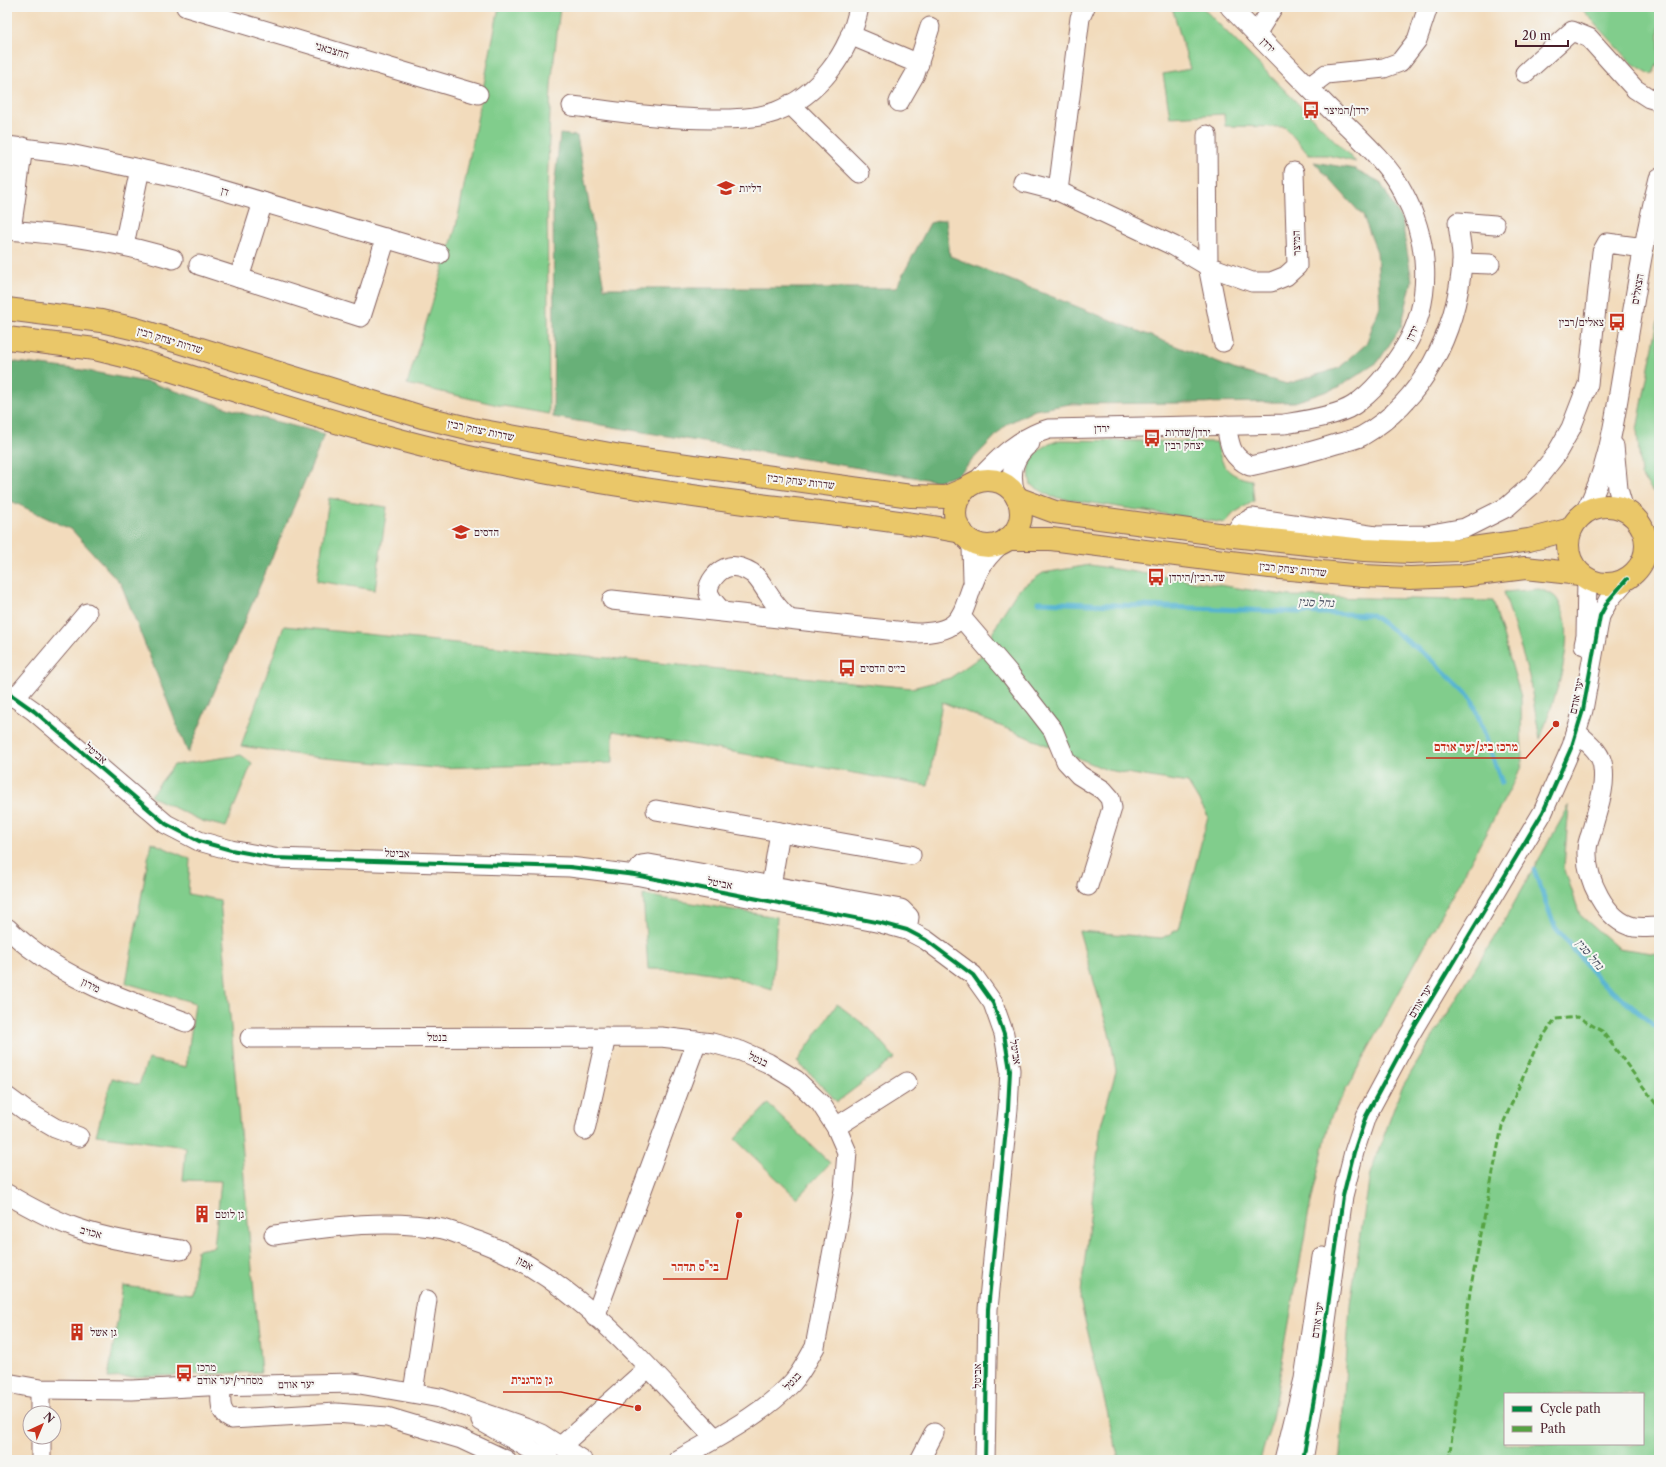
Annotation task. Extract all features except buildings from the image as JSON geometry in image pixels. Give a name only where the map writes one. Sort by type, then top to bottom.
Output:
[{"type":"main road","name":"שדרות יצחק רבין","points":[[7,309],[101,320],[136,329],[422,417],[520,438],[636,458],[911,496],[946,497],[971,485]]},
{"type":"main road","points":[[7,338],[95,349],[128,357],[415,445],[466,457],[617,485],[917,524],[965,535],[978,544],[990,546],[1004,541],[1018,527],[1021,515],[1016,495]]},
{"type":"main road","points":[[965,535],[956,516],[956,505],[960,496],[971,485],[988,480],[1007,485],[1016,495],[1055,512],[1233,536],[1364,550],[1410,552],[1459,550],[1529,540],[1571,530]]},
{"type":"main road","points":[[1659,521],[1630,514],[1606,505],[1598,506],[1585,512],[1578,518],[1571,530],[1568,543],[1568,552],[1573,565],[1584,576],[1600,584],[1613,584],[1659,558]]},
{"type":"main road","points":[[1630,514],[1640,524],[1646,542],[1645,556],[1633,574]]},
{"type":"main road","name":"שדרות יצחק רבין","points":[[1004,541],[1051,539],[1270,567],[1363,576],[1410,578],[1461,576],[1524,568],[1584,576]]},
{"type":"street","name":"החצבאני","points":[[186,7],[478,94]]},
{"type":"street","points":[[572,106],[639,116],[690,119],[740,119],[774,112],[802,98],[828,74],[846,47],[859,7]]},
{"type":"street","points":[[1058,191],[1080,18],[1085,7]]},
{"type":"street","name":"ירדן","points":[[971,485],[1008,451],[1036,432],[1049,428],[1284,424],[1322,417],[1353,406],[1377,384],[1397,361],[1414,332],[1424,298],[1426,262],[1418,226],[1403,191],[1378,158],[1230,7]]},
{"type":"street","points":[[1256,34],[1273,7]]},
{"type":"street","points":[[1309,87],[1326,74],[1384,68],[1400,62],[1417,40],[1428,7]]},
{"type":"street","points":[[899,102],[919,64],[930,27]]},
{"type":"street","points":[[1525,73],[1572,31],[1589,38],[1635,89],[1649,98],[1659,101]]},
{"type":"street","points":[[850,35],[919,64]]},
{"type":"street","points":[[790,104],[860,173]]},
{"type":"street","points":[[1207,135],[1208,266],[1223,342]]},
{"type":"street","points":[[15,146],[9,230],[55,234],[124,245],[173,259]]},
{"type":"street","name":"דן","points":[[15,146],[70,154],[181,178],[439,254]]},
{"type":"street","points":[[124,245],[140,169]]},
{"type":"street","name":"המיצר","points":[[1023,182],[1058,191],[1174,246],[1208,266],[1252,282],[1270,282],[1286,276],[1297,266],[1294,172]]},
{"type":"street","name":"הצאלים","points":[[1585,512],[1594,497],[1614,423],[1644,248],[1659,178]]},
{"type":"street","points":[[239,278],[263,202]]},
{"type":"street","points":[[1226,425],[1232,452],[1242,462],[1250,466],[1360,436],[1387,419],[1413,393],[1430,369],[1444,339],[1456,303],[1462,263],[1458,222],[1495,224]]},
{"type":"street","points":[[199,266],[361,317],[386,238]]},
{"type":"street","points":[[1233,536],[1241,524],[1252,518],[1376,536],[1426,535],[1465,528],[1507,508],[1532,485],[1555,456],[1571,428],[1588,384],[1602,252],[1607,243],[1644,248]]},
{"type":"street","points":[[1462,263],[1490,264]]},
{"type":"street","name":"הצאלים","points":[[1614,423],[1615,464],[1618,490],[1630,514]]},
{"type":"street","points":[[1016,495],[1012,481],[1012,470],[1016,458],[1021,450],[1049,428]]},
{"type":"street","points":[[965,535],[972,548],[973,586]]},
{"type":"street","points":[[612,600],[915,633],[933,633],[948,629],[961,617],[979,570],[991,552],[1004,541]]},
{"type":"street","points":[[722,611],[714,604],[709,593],[709,585],[717,574],[728,567],[740,567],[752,573],[762,583],[777,607],[788,618]]},
{"type":"street","name":"יער אודם","points":[[1303,1460],[1314,1408],[1343,1196],[1354,1152],[1366,1116],[1385,1078],[1409,1036],[1533,831],[1561,775],[1583,710],[1600,616],[1608,600],[1633,574]]},
{"type":"street","name":"יער אודם","points":[[1284,1460],[1304,1379],[1330,1196],[1355,1115],[1400,1031],[1516,843],[1564,744],[1586,636],[1584,576]]},
{"type":"street","points":[[11,695],[87,613]]},
{"type":"street","points":[[961,617],[1008,672],[1053,730],[1066,761],[1079,776],[1103,790],[1110,798],[1112,808],[1088,886]]},
{"type":"street","name":"אביטל","points":[[11,695],[34,712],[166,824],[198,841],[224,849],[274,858],[570,867],[635,875],[907,930],[926,940],[973,975],[993,1003],[1004,1034],[1010,1070],[1008,1109],[988,1309],[985,1460]]},
{"type":"street","points":[[1576,732],[1596,751],[1603,766],[1603,788],[1586,850],[1589,871],[1596,890],[1605,906],[1619,919],[1634,926],[1659,927]]},
{"type":"street","points":[[656,810],[911,855]]},
{"type":"street","points":[[771,886],[780,832]]},
{"type":"street","points":[[635,875],[642,865],[649,864],[901,909],[909,917],[907,930]]},
{"type":"street","name":"מירון","points":[[7,928],[33,951],[70,974],[100,990],[186,1022]]},
{"type":"street","points":[[585,1130],[606,1037]]},
{"type":"street","name":"בנטל","points":[[250,1038],[661,1037],[712,1043],[742,1051],[768,1063],[796,1080],[820,1104],[836,1127],[847,1152],[844,1190],[815,1347],[804,1366],[792,1382],[773,1400],[748,1418],[678,1460]]},
{"type":"street","points":[[595,1317],[697,1041]]},
{"type":"street","points":[[836,1127],[906,1082]]},
{"type":"street","points":[[7,1097],[26,1111],[49,1124],[79,1137]]},
{"type":"street","name":"אכזיב","points":[[7,1194],[37,1212],[76,1228],[126,1242],[181,1250]]},
{"type":"street","name":"אפון","points":[[274,1236],[343,1225],[399,1224],[444,1229],[492,1245],[532,1267],[564,1289],[648,1368],[714,1438]]},
{"type":"street","points":[[413,1392],[427,1300]]},
{"type":"street","points":[[555,1453],[648,1368]]},
{"type":"street","name":"יער אודם","points":[[7,1383],[40,1388],[132,1390],[354,1383],[413,1392],[440,1398],[555,1453],[582,1460]]},
{"type":"street","points":[[221,1386],[221,1407],[224,1415],[231,1419],[336,1413],[387,1417],[460,1439],[506,1460]]},
{"type":"street","points":[[40,1388],[40,1405]]},
{"type":"street","points":[[920,1460],[934,1433]]},
{"type":"street","points":[[40,1445],[41,1460]]},
{"type":"green space","points":[[499,7],[560,7],[551,86],[547,193],[549,414],[498,405],[407,384],[456,227]]},
{"type":"green space","points":[[1172,7],[1202,7],[1356,162],[1327,155],[1309,155],[1285,127],[1225,126],[1224,114],[1170,117],[1163,74],[1190,69]]},
{"type":"green space","points":[[1580,7],[1659,7],[1659,61],[1652,75],[1632,63]]},
{"type":"green space","points":[[560,134],[577,136],[604,288],[896,288],[930,223],[946,219],[950,256],[1236,370],[1287,384],[1339,368],[1366,344],[1380,306],[1377,252],[1363,216],[1314,162],[1355,169],[1380,182],[1402,221],[1412,281],[1401,327],[1378,362],[1339,387],[1295,402],[1070,404],[1035,410],[1007,424],[958,475],[937,481],[553,417],[553,197]]},
{"type":"green space","points":[[1659,315],[1659,495],[1653,492],[1641,475],[1637,430]]},
{"type":"green space","points":[[7,361],[82,370],[151,383],[246,414],[325,434],[188,753],[121,584],[72,530],[7,499]]},
{"type":"green space","points":[[1060,440],[1217,442],[1223,464],[1231,473],[1252,480],[1254,501],[1234,513],[1225,523],[1052,497],[1031,485],[1030,468],[1031,461],[1039,451],[1044,447]]},
{"type":"green space","points":[[329,498],[387,507],[375,590],[317,581]]},
{"type":"green space","points":[[1090,565],[1289,596],[1493,601],[1521,697],[1522,767],[1330,1119],[1309,1211],[1271,1424],[1260,1460],[1119,1460],[1080,1300],[1101,1125],[1116,1071],[1111,1040],[1079,931],[1162,938],[1179,929],[1208,816],[1188,783],[1107,770],[942,702],[928,786],[613,731],[613,763],[435,768],[313,757],[241,746],[284,626],[912,688],[950,678],[980,657],[1002,615],[1018,590],[1043,573]]},
{"type":"green space","points":[[1539,589],[1556,597],[1564,614],[1567,631],[1566,650],[1562,669],[1540,740],[1529,676],[1504,592]]},
{"type":"green space","points":[[241,755],[252,763],[226,827],[202,821],[150,796],[174,765]]},
{"type":"green space","points":[[1569,806],[1564,867],[1580,915],[1618,948],[1659,954],[1659,1460],[1338,1460],[1340,1455],[1350,1305],[1370,1174],[1401,1089],[1500,928]]},
{"type":"green space","points":[[151,842],[190,859],[188,894],[220,900],[261,1372],[108,1378],[123,1286],[191,1294],[197,1250],[214,1247],[221,1181],[183,1180],[186,1147],[96,1135],[112,1078],[139,1085],[148,1059],[186,1067],[195,1003],[126,983]]},
{"type":"green space","points":[[643,895],[777,917],[772,990],[729,976],[691,970],[648,969]]},
{"type":"green space","points":[[837,1004],[870,1029],[895,1058],[837,1102],[817,1080],[797,1062]]},
{"type":"green space","points":[[768,1104],[830,1163],[797,1198],[735,1139]]},
{"type":"waterway","name":"נחל סנין","points":[[1039,602],[1372,615],[1430,658],[1472,699],[1502,783]]},
{"type":"waterway","name":"נחל סנין","points":[[1534,870],[1555,927],[1599,980],[1659,1029]]},
{"type":"marked path","points":[[1449,1460],[1470,1291],[1502,1126],[1536,1047],[1555,1019],[1578,1017],[1602,1031],[1659,1108]]},
{"type":"cycle path","points":[[1303,1460],[1320,1365],[1343,1196],[1354,1152],[1366,1116],[1409,1036],[1543,812],[1572,746],[1583,710],[1600,616],[1608,601],[1627,579]]},
{"type":"cycle path","points":[[7,692],[34,711],[166,824],[199,841],[231,850],[274,858],[570,867],[635,875],[881,923],[907,930],[926,940],[973,975],[993,1003],[1004,1034],[1010,1070],[1008,1109],[988,1309],[985,1460]]},
{"type":"place","name":"ירדן/המיצר","points":[[1311,110]]},
{"type":"place","name":"דליות","points":[[726,188]]},
{"type":"place","name":"צאלים/רבין","points":[[1617,322]]},
{"type":"place","name":"ירדן/שדרות יצחק רבין","points":[[1152,438]]},
{"type":"place","name":"הדסים","points":[[461,532]]},
{"type":"place","name":"שד.רבין/הירדן","points":[[1156,577]]},
{"type":"place","name":"בי״ס הדסים","points":[[847,668]]},
{"type":"place","name":"מרכז ביג/יער אודם","points":[[1556,724]]},
{"type":"place","name":"גן לוטם","points":[[202,1214]]},
{"type":"place","name":"בי\"ס תדהר","points":[[739,1215]]},
{"type":"place","name":"גן אשל","points":[[77,1332]]},
{"type":"place","name":"מרכז מסחרי/יער אודם","points":[[184,1373]]},
{"type":"place","name":"גן מרגנית","points":[[638,1408]]}]
